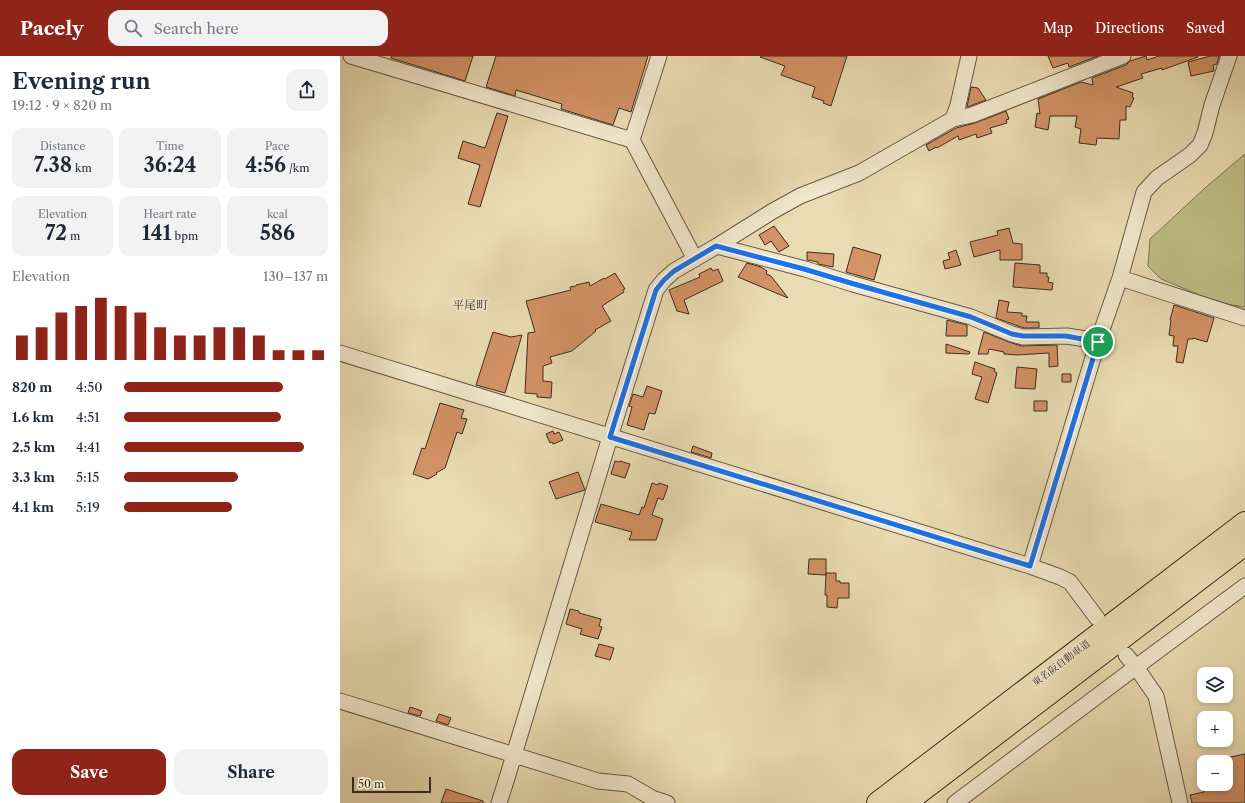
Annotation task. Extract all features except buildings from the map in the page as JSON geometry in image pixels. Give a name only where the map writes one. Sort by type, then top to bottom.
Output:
[{"type":"highway","name":"東名阪自動車道","points":[[878,803],[1245,522]]},
{"type":"highway","name":"東名阪自動車道","points":[[905,803],[1245,544]]},
{"type":"street","points":[[351,56],[632,140],[695,259]]},
{"type":"street","points":[[632,140],[659,56]]},
{"type":"street","points":[[953,119],[969,56]]},
{"type":"street","points":[[499,803],[656,290],[664,280],[674,271],[772,211],[800,196],[859,173],[953,119],[972,115],[1123,56]]},
{"type":"street","points":[[1030,566],[1098,342],[1120,278],[1144,192],[1157,178],[1190,155],[1200,145],[1206,133],[1212,105],[1229,56]]},
{"type":"street","points":[[716,246],[804,269],[971,317],[1012,334],[1023,336],[1066,336],[1098,342]]},
{"type":"street","points":[[1120,278],[1245,318]]},
{"type":"street","points":[[340,353],[1030,566],[1070,582],[1097,618]]},
{"type":"street","points":[[955,803],[1136,666],[1245,586]]},
{"type":"street","points":[[1126,655],[1136,666],[1156,696],[1180,803]]},
{"type":"street","points":[[340,701],[598,781],[628,784],[652,798],[667,803]]},
{"type":"shaded area","points":[[1245,154],[1245,307],[1219,303],[1161,279],[1148,266],[1150,239],[1205,188]]},
{"type":"district","name":"平尾町","points":[[470,304]]},
{"type":"route","points":[[716,246],[804,269],[971,317],[1012,334],[1023,336],[1066,336],[1098,342],[1030,566],[610,437],[656,290],[674,271],[716,246]]}]
